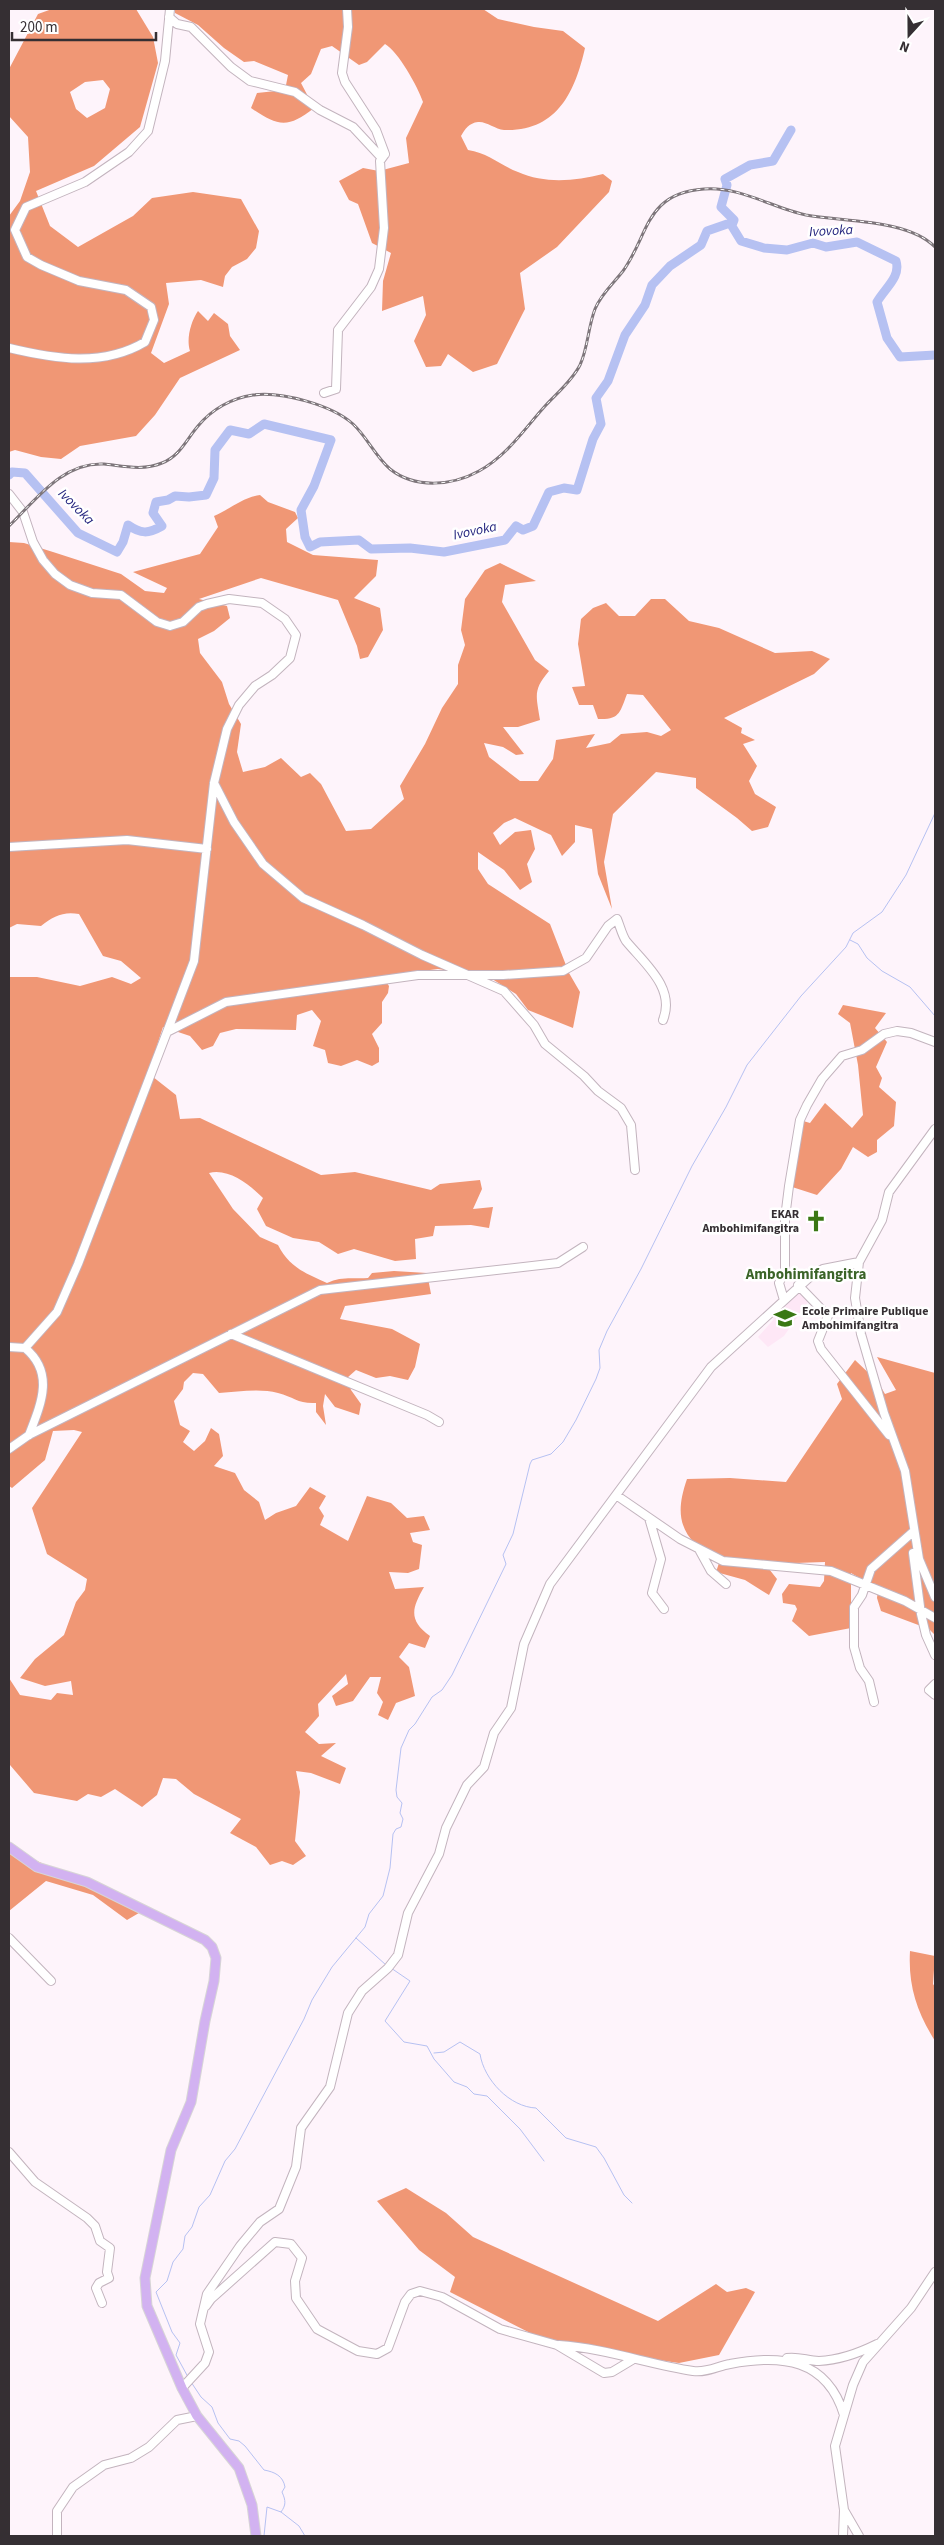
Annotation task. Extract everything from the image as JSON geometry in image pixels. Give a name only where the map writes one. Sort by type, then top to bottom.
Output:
[{"type":"main road","points":[[9,1848],[37,1867],[87,1882],[204,1940],[212,1947],[216,1958],[214,1981],[191,2102],[171,2150],[145,2278],[147,2306],[186,2383],[197,2416],[239,2468],[252,2505],[256,2536]]},
{"type":"street","points":[[347,9],[348,28],[342,73],[345,82],[376,130],[385,154]]},
{"type":"street","points":[[169,13],[177,24],[191,27],[231,67],[250,81],[295,92],[320,110],[353,127],[380,156],[385,154]]},
{"type":"street","points":[[9,348],[43,356],[85,358],[116,356],[145,342],[154,320],[151,307],[126,290],[79,281],[41,265],[27,257],[15,230],[26,207],[85,182],[129,152],[148,132],[165,62],[169,13]]},
{"type":"street","points":[[324,393],[336,389],[338,330],[372,287],[379,269],[384,228],[380,161],[385,154]]},
{"type":"street","points":[[10,496],[23,512],[33,542],[44,560],[55,574],[70,586],[92,593],[122,596],[158,622],[170,626],[183,622],[199,607],[229,599],[262,603],[285,619],[296,635],[290,658],[272,675],[255,686],[239,705],[227,729],[214,783],[194,961],[71,1280],[57,1312],[25,1348]]},
{"type":"street","points":[[214,783],[234,822],[263,864],[302,898],[363,924],[422,955],[504,991],[534,1025],[545,1044],[584,1076],[598,1091],[622,1108],[632,1125],[635,1170]]},
{"type":"street","points":[[9,847],[127,840],[207,848]]},
{"type":"street","points":[[167,1032],[226,1002],[418,974],[466,973],[503,975],[563,971],[586,958],[608,926],[617,920],[625,939],[645,961],[664,989],[668,1001],[664,1020]]},
{"type":"street","points":[[784,1300],[780,1283],[785,1270],[785,1218],[788,1186],[800,1120],[806,1104],[822,1079],[842,1056],[862,1050],[884,1034],[897,1031],[911,1033],[935,1042]]},
{"type":"street","points":[[935,1129],[889,1192],[882,1220],[859,1262],[855,1298],[870,1372],[905,1471],[918,1559],[935,1597]]},
{"type":"street","points":[[9,1449],[29,1435],[320,1290],[558,1263],[583,1247]]},
{"type":"street","points":[[186,2383],[205,2362],[209,2352],[200,2324],[207,2294],[240,2246],[260,2222],[279,2209],[296,2167],[301,2128],[330,2088],[348,2013],[362,1991],[398,1955],[408,1913],[439,1854],[446,1828],[467,1785],[484,1766],[494,1733],[511,1708],[524,1644],[550,1584],[711,1368],[798,1285],[823,1270],[859,1262]]},
{"type":"street","points":[[798,1285],[828,1316],[818,1341],[821,1349],[895,1442]]},
{"type":"street","points":[[231,1334],[418,1411],[439,1422]]},
{"type":"street","points":[[9,1348],[25,1348],[34,1355],[43,1372],[42,1401],[29,1435]]},
{"type":"street","points":[[616,1496],[700,1551],[723,1561],[822,1568],[865,1584],[920,1609],[935,1618]]},
{"type":"street","points":[[649,1518],[661,1559],[652,1593],[664,1609]]},
{"type":"street","points":[[874,1702],[869,1682],[860,1668],[854,1647],[854,1607],[862,1595],[871,1569],[914,1531]]},
{"type":"street","points":[[914,1531],[912,1546],[920,1609],[926,1635],[935,1655]]},
{"type":"street","points":[[700,1551],[711,1571],[726,1584]]},
{"type":"street","points":[[935,1684],[929,1690],[935,1695]]},
{"type":"street","points":[[9,1938],[51,1980]]},
{"type":"street","points":[[9,2152],[34,2182],[87,2218],[95,2226],[100,2240],[110,2248],[107,2272],[109,2278],[99,2283],[96,2288],[102,2303]]},
{"type":"street","points":[[201,2315],[211,2299],[275,2242],[291,2244],[302,2258],[295,2281],[296,2298],[317,2329],[358,2351],[377,2354],[388,2348],[405,2302],[411,2294],[420,2291],[442,2297],[500,2329],[557,2345],[632,2360],[696,2372],[705,2372],[730,2364],[795,2362],[808,2367],[832,2386],[838,2396],[844,2415]]},
{"type":"street","points":[[842,2536],[844,2510],[835,2446],[844,2415],[863,2362],[911,2308],[935,2272]]},
{"type":"street","points":[[761,2362],[796,2357],[818,2361],[856,2354],[880,2342]]},
{"type":"street","points":[[557,2345],[604,2372],[612,2372],[632,2360]]},
{"type":"street","points":[[57,2536],[57,2511],[73,2487],[104,2465],[131,2458],[150,2447],[177,2420],[197,2416]]},
{"type":"street","points":[[844,2510],[859,2536]]},
{"type":"shaded area","points":[[52,9],[136,9],[153,37],[158,63],[140,127],[94,166],[36,191],[50,226],[78,247],[133,216],[152,198],[193,192],[241,199],[259,231],[256,248],[247,259],[232,267],[225,276],[223,287],[201,280],[166,283],[169,304],[151,353],[164,363],[190,351],[190,330],[198,311],[208,321],[214,313],[228,324],[230,336],[240,350],[180,378],[155,415],[136,436],[80,446],[61,459],[41,457],[15,450],[9,452],[9,216],[20,201],[30,172],[28,137],[9,116],[9,69],[38,14]],"holes":[[[103,80],[110,89],[105,108],[87,118],[76,109],[70,92],[85,82]]]},
{"type":"shaded area","points":[[175,9],[483,9],[498,19],[563,31],[585,48],[576,80],[569,94],[550,117],[538,124],[522,129],[504,130],[481,122],[475,123],[468,127],[461,136],[468,150],[488,156],[528,176],[549,180],[571,180],[603,174],[612,181],[609,192],[557,247],[520,273],[525,309],[497,364],[473,372],[448,354],[441,366],[426,367],[414,341],[426,315],[423,296],[382,311],[383,281],[391,253],[372,243],[358,204],[349,200],[339,181],[363,168],[379,171],[409,163],[406,138],[423,102],[412,79],[396,54],[385,44],[367,62],[359,65],[332,46],[321,49],[311,74],[301,83],[314,108],[297,119],[282,123],[268,119],[251,108],[257,93],[285,90],[288,75],[254,61],[244,62],[224,48],[198,25],[175,13]]},
{"type":"shaded area","points":[[260,495],[268,502],[295,512],[298,518],[286,529],[287,542],[313,555],[378,560],[376,576],[354,598],[380,608],[383,630],[368,657],[360,659],[357,646],[338,600],[261,578],[199,599],[227,606],[230,618],[214,631],[198,639],[200,653],[222,682],[229,704],[241,724],[237,752],[243,772],[265,767],[281,758],[301,777],[310,773],[321,784],[346,831],[371,829],[404,799],[400,786],[425,744],[442,708],[458,684],[458,665],[465,645],[461,630],[465,599],[485,570],[500,563],[536,581],[505,585],[502,602],[535,660],[549,671],[540,683],[537,693],[540,720],[518,727],[503,727],[524,754],[516,755],[503,747],[484,743],[489,757],[520,781],[538,781],[553,759],[556,740],[595,734],[586,748],[610,743],[621,734],[647,732],[661,736],[671,730],[643,695],[627,694],[618,714],[605,719],[598,719],[593,705],[579,705],[572,687],[585,686],[578,644],[581,619],[593,608],[606,603],[619,616],[635,616],[651,599],[665,599],[689,621],[719,628],[775,653],[812,651],[830,659],[814,674],[724,718],[742,728],[741,733],[755,740],[743,744],[757,766],[749,781],[755,794],[776,807],[768,827],[752,831],[696,788],[696,778],[656,772],[613,814],[604,862],[612,909],[598,874],[592,829],[575,825],[575,842],[562,856],[551,835],[515,818],[504,823],[493,833],[500,845],[515,832],[531,830],[535,849],[527,864],[532,882],[520,890],[504,870],[478,852],[478,869],[488,884],[550,924],[569,973],[580,992],[573,1028],[528,1010],[516,994],[489,977],[438,969],[382,976],[389,986],[388,993],[382,1002],[382,1023],[372,1034],[379,1048],[379,1062],[372,1066],[357,1060],[341,1066],[328,1063],[325,1050],[313,1046],[321,1021],[312,1010],[297,1015],[296,1030],[236,1029],[220,1033],[213,1046],[202,1050],[190,1036],[163,1027],[148,1073],[176,1095],[180,1119],[200,1118],[321,1175],[355,1172],[431,1190],[440,1184],[480,1180],[482,1189],[473,1209],[493,1207],[489,1228],[471,1225],[435,1226],[433,1236],[415,1239],[416,1259],[395,1261],[354,1249],[338,1254],[319,1242],[293,1238],[266,1226],[257,1209],[263,1198],[258,1193],[231,1175],[217,1172],[209,1173],[233,1209],[260,1237],[278,1245],[287,1259],[305,1272],[327,1283],[342,1279],[368,1278],[372,1273],[394,1271],[427,1273],[431,1294],[345,1306],[340,1319],[392,1329],[420,1344],[415,1367],[408,1380],[390,1376],[376,1378],[356,1370],[347,1378],[351,1390],[361,1404],[359,1415],[335,1407],[325,1394],[323,1406],[326,1425],[316,1412],[316,1403],[300,1401],[278,1393],[263,1391],[219,1393],[203,1374],[193,1373],[184,1382],[183,1389],[174,1401],[180,1425],[190,1431],[183,1442],[194,1451],[205,1441],[211,1428],[219,1434],[223,1456],[214,1466],[235,1473],[244,1490],[259,1502],[265,1520],[276,1513],[296,1506],[310,1487],[326,1496],[319,1508],[324,1516],[320,1525],[348,1541],[367,1496],[391,1503],[407,1518],[424,1516],[430,1530],[410,1533],[413,1542],[422,1545],[419,1569],[408,1573],[389,1572],[395,1589],[424,1587],[417,1601],[414,1613],[418,1625],[430,1636],[425,1648],[409,1643],[399,1657],[409,1667],[415,1696],[396,1703],[388,1720],[378,1715],[383,1702],[377,1693],[381,1677],[370,1677],[353,1701],[336,1706],[332,1696],[348,1684],[346,1674],[318,1704],[319,1716],[305,1732],[319,1744],[336,1743],[321,1756],[346,1768],[340,1784],[311,1773],[296,1771],[300,1792],[295,1841],[306,1856],[293,1865],[282,1861],[270,1865],[256,1847],[230,1833],[241,1819],[194,1794],[176,1779],[163,1778],[157,1795],[142,1807],[115,1789],[101,1797],[88,1794],[77,1801],[34,1793],[10,1765],[9,1758],[9,1678],[20,1695],[51,1700],[57,1693],[73,1695],[71,1681],[45,1686],[20,1678],[35,1659],[64,1635],[76,1602],[85,1590],[87,1579],[47,1554],[32,1508],[82,1432],[74,1430],[53,1431],[45,1460],[12,1488],[9,1486],[9,977],[37,977],[80,986],[112,977],[131,984],[141,978],[121,961],[103,956],[79,914],[68,913],[59,915],[41,926],[17,924],[9,928],[9,542],[24,543],[121,574],[145,591],[164,593],[167,588],[133,572],[200,554],[218,527],[214,516],[242,501]]},
{"type":"shaded area","points":[[843,1005],[886,1013],[875,1028],[887,1042],[876,1067],[882,1078],[879,1087],[896,1102],[894,1126],[877,1140],[877,1152],[868,1157],[853,1147],[841,1169],[817,1195],[789,1186],[800,1120],[810,1123],[825,1103],[852,1128],[863,1115],[858,1065],[850,1023],[838,1014]]},
{"type":"shaded area","name":"Ecole Primaire Publique Ambohimifangitra","points":[[799,1289],[810,1299],[784,1336],[768,1347],[758,1337],[774,1319],[772,1317]]},
{"type":"shaded area","points":[[877,1357],[935,1373],[935,1635],[929,1629],[881,1611],[877,1598],[878,1589],[851,1573],[851,1628],[809,1636],[792,1621],[797,1609],[795,1605],[783,1603],[782,1594],[789,1584],[820,1587],[824,1581],[825,1562],[765,1564],[777,1579],[769,1595],[745,1580],[716,1572],[719,1563],[697,1546],[684,1528],[681,1518],[683,1494],[687,1479],[730,1478],[786,1482],[842,1399],[837,1384],[855,1360],[878,1382],[885,1394],[896,1390]]},
{"type":"shaded area","points":[[9,1847],[144,1910],[127,1920],[93,1895],[46,1881],[9,1911]]},
{"type":"shaded area","points":[[910,1951],[935,1956],[933,1984],[935,1987],[935,2041],[923,2020],[915,1998],[912,1987]]},
{"type":"shaded area","points":[[406,2188],[446,2213],[473,2237],[658,2321],[716,2284],[727,2292],[746,2288],[755,2292],[719,2355],[679,2363],[596,2351],[540,2338],[450,2292],[455,2277],[419,2250],[377,2201]]},
{"type":"waterway","points":[[732,225],[734,220],[721,207],[727,185],[725,179],[750,165],[773,161],[791,130]]},
{"type":"waterway","name":"Ivovoka","points":[[9,475],[12,472],[25,473],[78,533],[117,552],[123,542],[128,525],[145,532],[162,526],[153,513],[156,502],[168,500],[175,496],[206,495],[214,478],[215,450],[230,430],[249,434],[264,424],[331,440],[314,486],[301,510],[305,537],[310,547],[320,542],[359,540],[371,549],[410,548],[444,552],[505,540],[516,526],[523,530],[533,526],[549,492],[564,488],[577,490],[593,439],[601,424],[596,398],[608,381],[625,335],[645,305],[652,285],[670,266],[701,245],[707,231],[730,223],[741,241],[764,248],[787,250],[813,243],[826,247],[857,242],[896,261],[897,267],[894,277],[877,302],[887,338],[900,357],[935,355]]},
{"type":"waterway","points":[[188,2377],[176,2355],[180,2343],[172,2332],[156,2292],[167,2281],[173,2262],[183,2249],[185,2236],[192,2227],[199,2207],[210,2195],[225,2161],[235,2149],[304,2019],[312,2000],[332,1967],[365,1927],[369,1914],[383,1896],[390,1868],[393,1834],[396,1829],[401,1827],[403,1819],[400,1813],[402,1803],[397,1797],[396,1790],[401,1748],[409,1730],[432,1697],[442,1690],[452,1675],[506,1564],[503,1555],[513,1534],[530,1464],[532,1460],[551,1454],[563,1442],[576,1420],[600,1368],[599,1350],[607,1331],[641,1269],[692,1166],[726,1107],[747,1065],[801,996],[846,947],[853,933],[882,912],[906,875],[935,813]]},
{"type":"waterway","points":[[850,940],[858,944],[867,958],[882,971],[910,987],[935,1016]]},
{"type":"waterway","points":[[356,1938],[386,1965]]},
{"type":"waterway","points":[[391,1968],[410,1981],[385,2021],[404,2042],[427,2046],[434,2059],[454,2082],[467,2087],[474,2094],[487,2096],[520,2129],[544,2161]]},
{"type":"waterway","points":[[434,2053],[444,2052],[460,2042],[480,2054],[482,2064],[487,2073],[508,2097],[517,2103],[536,2108],[566,2138],[596,2147],[624,2195],[632,2203]]},
{"type":"waterway","points":[[191,2382],[201,2397],[212,2407],[218,2423],[230,2439],[239,2441],[264,2470],[278,2475],[284,2483],[285,2487],[282,2492],[285,2500],[284,2507],[281,2512],[267,2507],[264,2536]]},
{"type":"waterway","points":[[281,2512],[299,2526],[305,2536]]},
{"type":"railway","points":[[9,526],[51,484],[75,469],[89,465],[104,464],[148,467],[162,463],[178,452],[210,414],[223,405],[253,395],[264,394],[291,397],[320,405],[344,417],[363,435],[390,469],[411,480],[434,483],[446,482],[457,480],[479,471],[507,450],[573,376],[583,358],[595,309],[600,299],[632,257],[644,230],[659,207],[670,198],[685,192],[704,189],[730,191],[806,215],[892,226],[909,231],[935,247]]},
{"type":"place","name":"EKAR Ambohimifangitra","points":[[816,1221]]},
{"type":"place","name":"Ecole Primaire Publique Ambohimifangitra","points":[[785,1318]]},
{"type":"district","name":"Ambohimifangitra","points":[[806,1274]]}]
